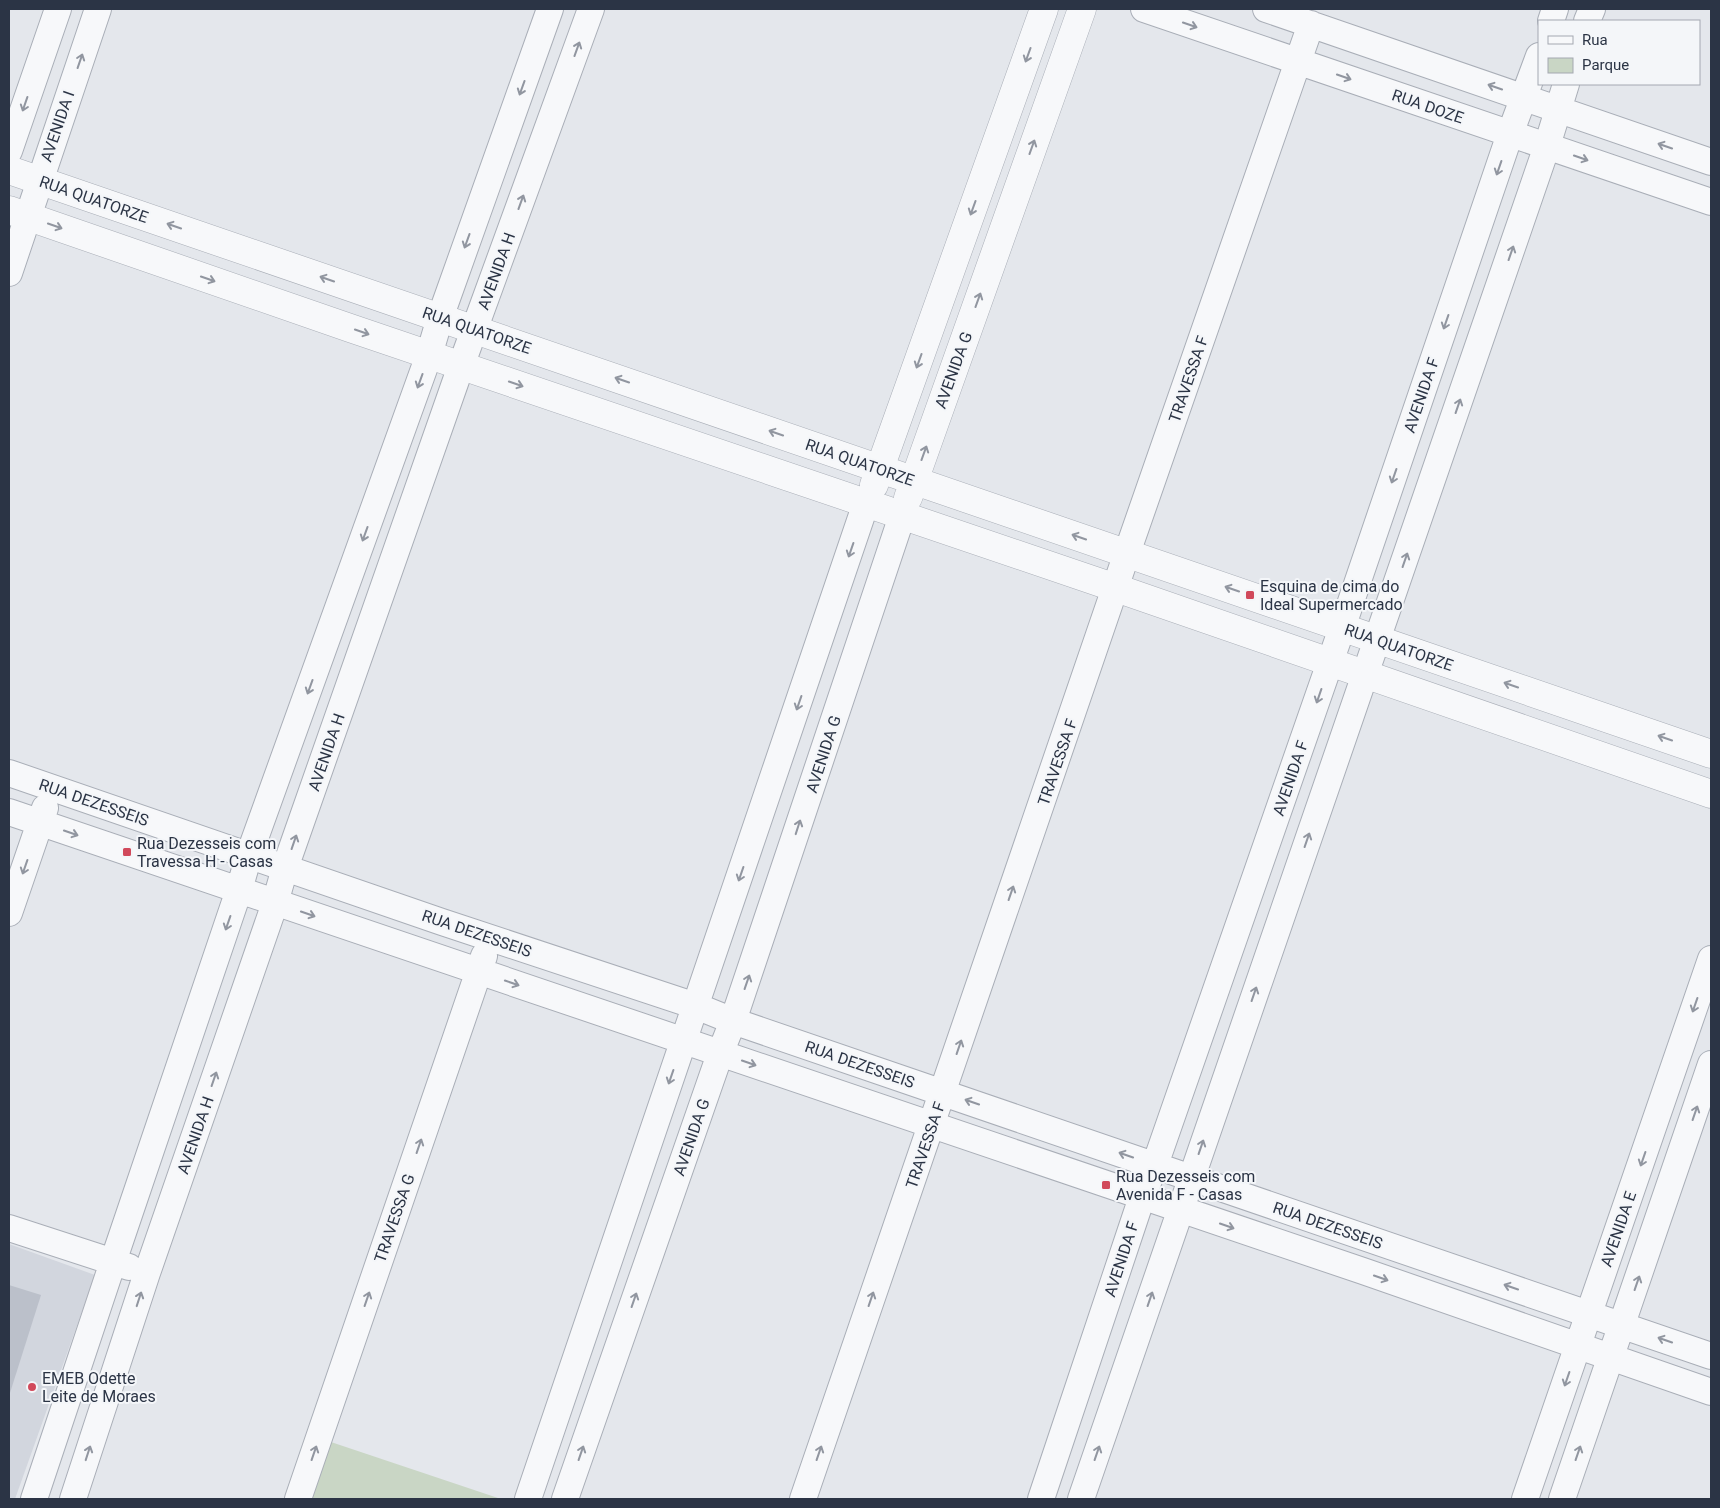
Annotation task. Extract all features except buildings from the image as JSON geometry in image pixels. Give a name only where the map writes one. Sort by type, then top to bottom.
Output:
[{"type":"street","points":[[9,151],[58,9]]},
{"type":"street","name":"AVENIDA I","points":[[9,273],[18,213],[39,180],[98,9]]},
{"type":"street","points":[[34,1499],[112,1262],[239,890],[249,855],[429,355],[440,318],[550,9]]},
{"type":"street","name":"AVENIDA H","points":[[72,1499],[147,1273],[275,903],[285,868],[461,366],[591,9]]},
{"type":"street","points":[[528,1499],[866,503],[881,469],[1044,9]]},
{"type":"street","name":"AVENIDA G","points":[[565,1499],[733,1021],[914,480],[1082,9]]},
{"type":"street","name":"RUA DOZE","points":[[1144,9],[1711,202]]},
{"type":"street","points":[[1266,9],[1711,162]]},
{"type":"street","name":"TRAVESSA F","points":[[803,1499],[1127,553],[1311,24]]},
{"type":"street","name":"AVENIDA F","points":[[1041,1499],[1142,1197],[1155,1165],[1330,663],[1510,134],[1538,59]]},
{"type":"street","points":[[1081,1499],[1547,146],[1566,85]]},
{"type":"street","name":"RUA QUATORZE","points":[[9,170],[1711,754]]},
{"type":"street","points":[[18,213],[461,366],[1116,588],[1711,794]]},
{"type":"street","name":"RUA DEZESSEIS","points":[[9,773],[490,938],[696,1006],[733,1021],[1711,1356]]},
{"type":"street","points":[[9,913],[52,788]]},
{"type":"street","name":"RUA DEZESSEIS","points":[[9,812],[1711,1392]]},
{"type":"street","points":[[752,842],[790,852]]},
{"type":"street","name":"TRAVESSA G","points":[[298,1499],[490,938]]},
{"type":"street","name":"AVENIDA E","points":[[1524,1499],[1711,959]]},
{"type":"street","points":[[1562,1499],[1711,1064]]},
{"type":"street","points":[[9,1228],[147,1273]]},
{"type":"shaded area","name":"EMEB Odette Leite de Moraes","points":[[9,1244],[95,1275],[15,1499],[9,1499]]},
{"type":"green space","points":[[319,1438],[501,1499],[299,1499]]},
{"type":"place","name":"Esquina de cima do Ideal Supermercado","points":[[1250,595]]},
{"type":"place","name":"Rua Dezesseis com Travessa H - Casas","points":[[127,852]]},
{"type":"place","name":"Rua Dezesseis com Avenida F - Casas","points":[[1106,1185]]},
{"type":"place","name":"EMEB Odette Leite de Moraes","points":[[32,1387]]}]
